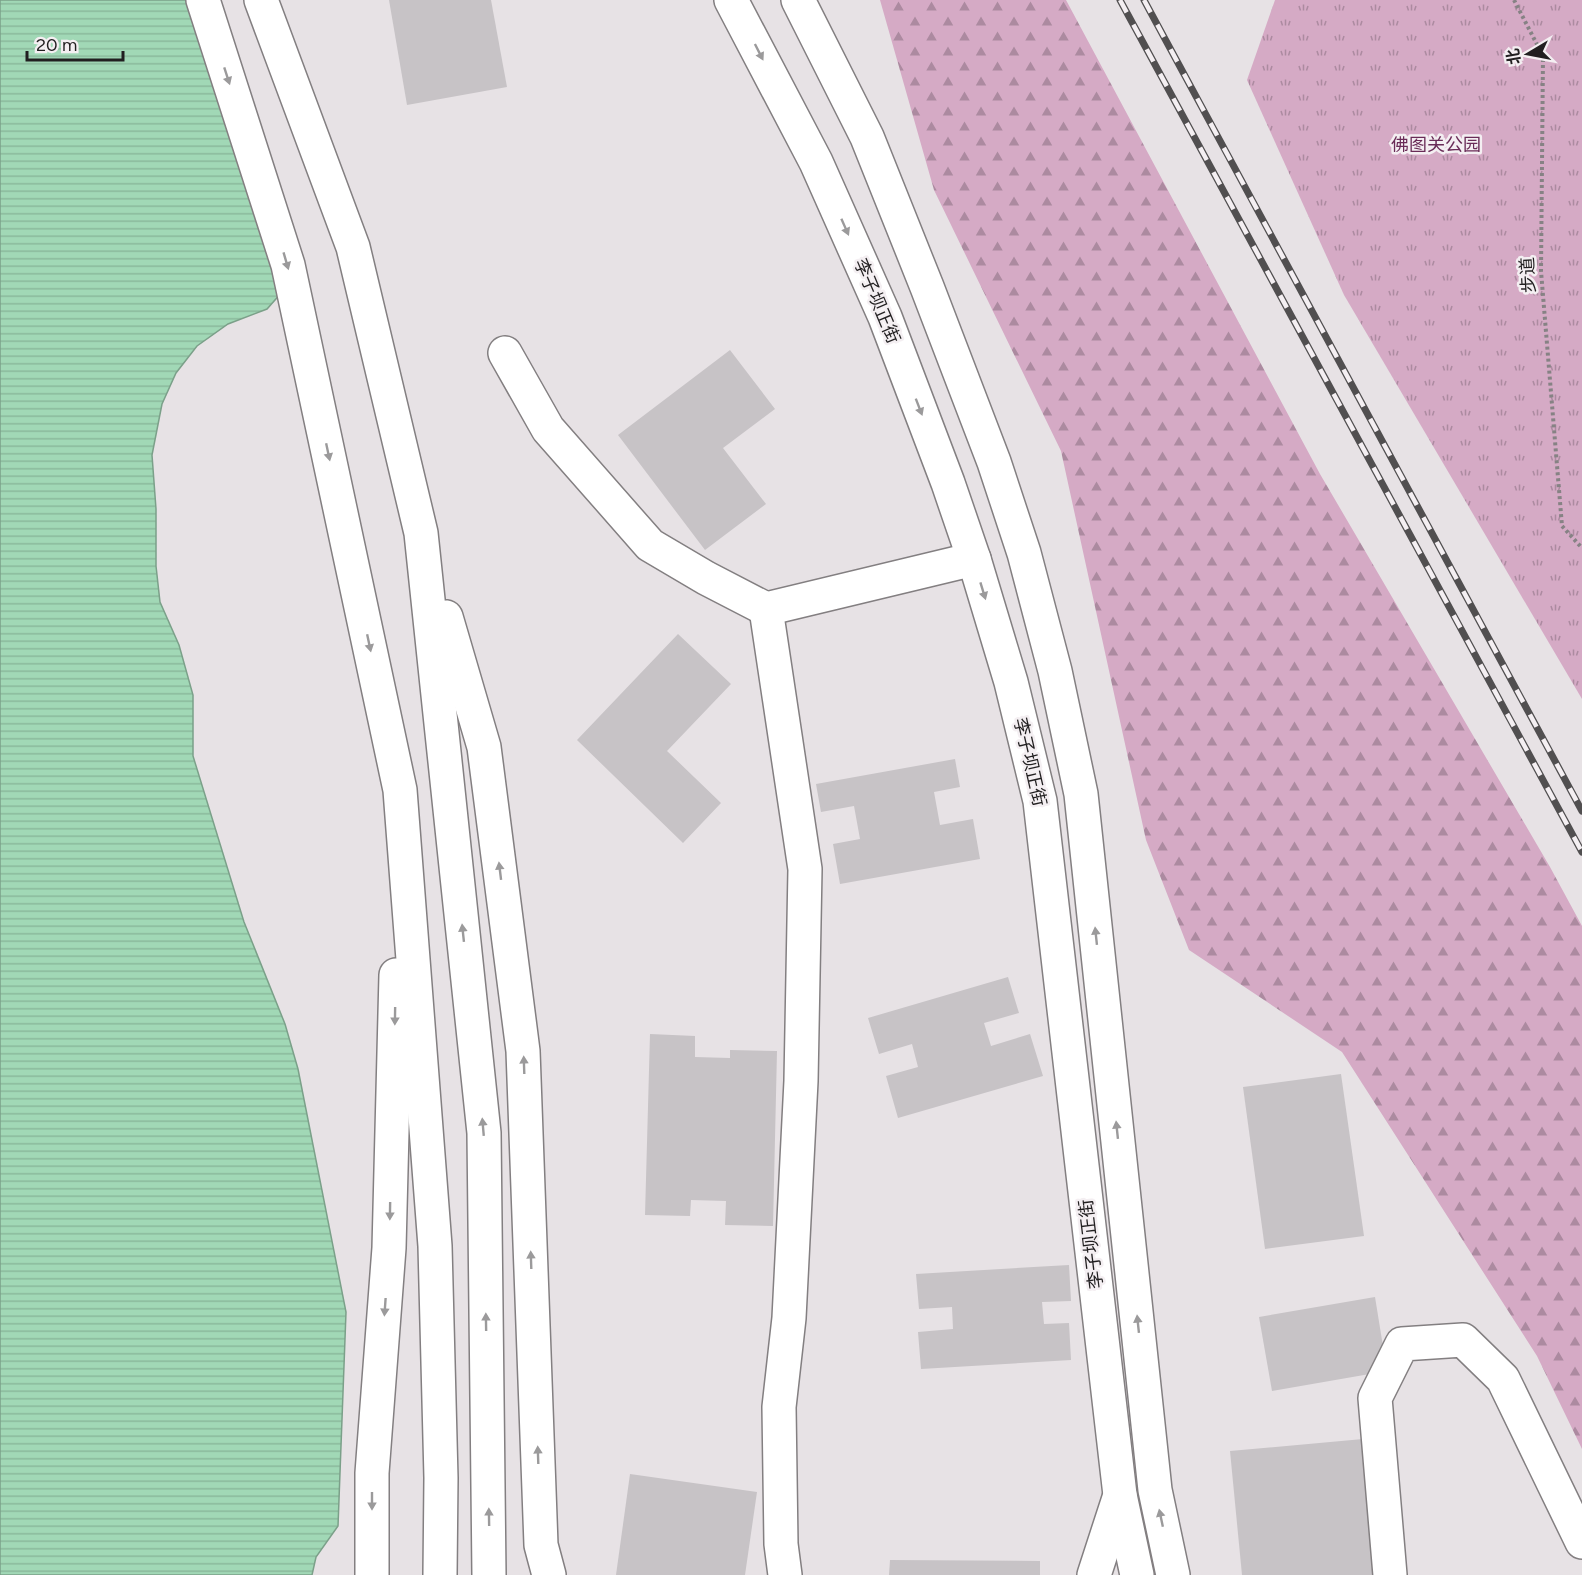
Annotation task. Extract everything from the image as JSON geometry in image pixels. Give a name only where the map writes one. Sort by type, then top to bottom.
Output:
[{"type":"main road","points":[[203,0],[288,265],[400,790],[435,1245],[441,1478],[440,1575]]},
{"type":"main road","points":[[261,0],[353,247],[422,533],[484,747],[523,1051],[541,1545],[549,1575]]},
{"type":"main road","name":"李子坝正街","points":[[732,0],[816,162],[885,317],[948,483],[974,559],[1011,682],[1040,801],[1120,1494],[1137,1575]]},
{"type":"main road","name":"李子坝正街","points":[[798,0],[867,137],[994,462],[1024,553],[1055,671],[1081,794],[1155,1490],[1173,1575]]},
{"type":"main road","points":[[505,352],[548,429],[650,545],[706,578],[766,609],[974,559]]},
{"type":"main road","points":[[422,533],[484,1132],[489,1575]]},
{"type":"main road","points":[[766,609],[805,869],[801,1081],[789,1318],[779,1407],[781,1544],[785,1575]]},
{"type":"main road","points":[[372,1575],[372,1473],[389,1248],[400,790]]},
{"type":"main road","points":[[1390,1575],[1375,1398],[1402,1344],[1463,1340],[1503,1379],[1582,1542]]},
{"type":"main road","points":[[1094,1575],[1120,1494]]},
{"type":"path","name":"步道","points":[[1514,0],[1543,56],[1540,271],[1562,526],[1582,548]]},
{"type":"green space","points":[[880,0],[1066,0],[1320,474],[1550,867],[1582,926],[1582,1449],[1537,1356],[1342,1052],[1189,950],[1146,840],[1061,451],[934,190]]},
{"type":"green space","name":"佛图关公园","points":[[1275,0],[1582,0],[1582,699],[1344,295],[1247,80]]},
{"type":"shaded area","points":[[0,0],[191,0],[304,267],[267,309],[228,324],[197,346],[176,373],[162,404],[152,455],[156,509],[156,566],[160,602],[179,645],[193,695],[193,756],[244,922],[285,1024],[298,1069],[346,1312],[338,1526],[316,1557],[312,1575],[0,1575]]},
{"type":"building","points":[[389,0],[491,0],[507,87],[407,105]]},
{"type":"building","points":[[730,350],[775,409],[723,448],[766,504],[705,550],[618,435]]},
{"type":"building","points":[[678,634],[731,684],[667,751],[721,803],[683,843],[577,740]]},
{"type":"building","points":[[955,759],[960,787],[934,792],[940,825],[973,819],[980,859],[840,884],[833,844],[860,839],[854,806],[821,812],[816,784]]},
{"type":"building","points":[[1008,977],[1019,1013],[984,1023],[991,1046],[1030,1034],[1043,1076],[898,1118],[886,1076],[918,1067],[912,1044],[879,1054],[868,1018]]},
{"type":"building","points":[[650,1034],[695,1036],[695,1057],[730,1058],[730,1050],[777,1051],[773,1226],[725,1225],[726,1201],[691,1200],[690,1216],[645,1215]]},
{"type":"building","points":[[1341,1074],[1364,1236],[1265,1249],[1243,1087]]},
{"type":"building","points":[[1069,1265],[1071,1301],[1042,1302],[1044,1324],[1069,1323],[1071,1360],[921,1369],[918,1332],[953,1329],[952,1307],[919,1309],[916,1274]]},
{"type":"building","points":[[1375,1297],[1387,1371],[1272,1391],[1259,1317]]},
{"type":"building","points":[[1363,1439],[1375,1575],[1242,1575],[1230,1451]]},
{"type":"building","points":[[630,1474],[757,1492],[745,1575],[616,1575]]},
{"type":"building","points":[[890,1560],[1040,1561],[1040,1575],[889,1575]]},
{"type":"railway","points":[[1120,0],[1582,852]]},
{"type":"railway","points":[[1144,0],[1582,811]]}]
